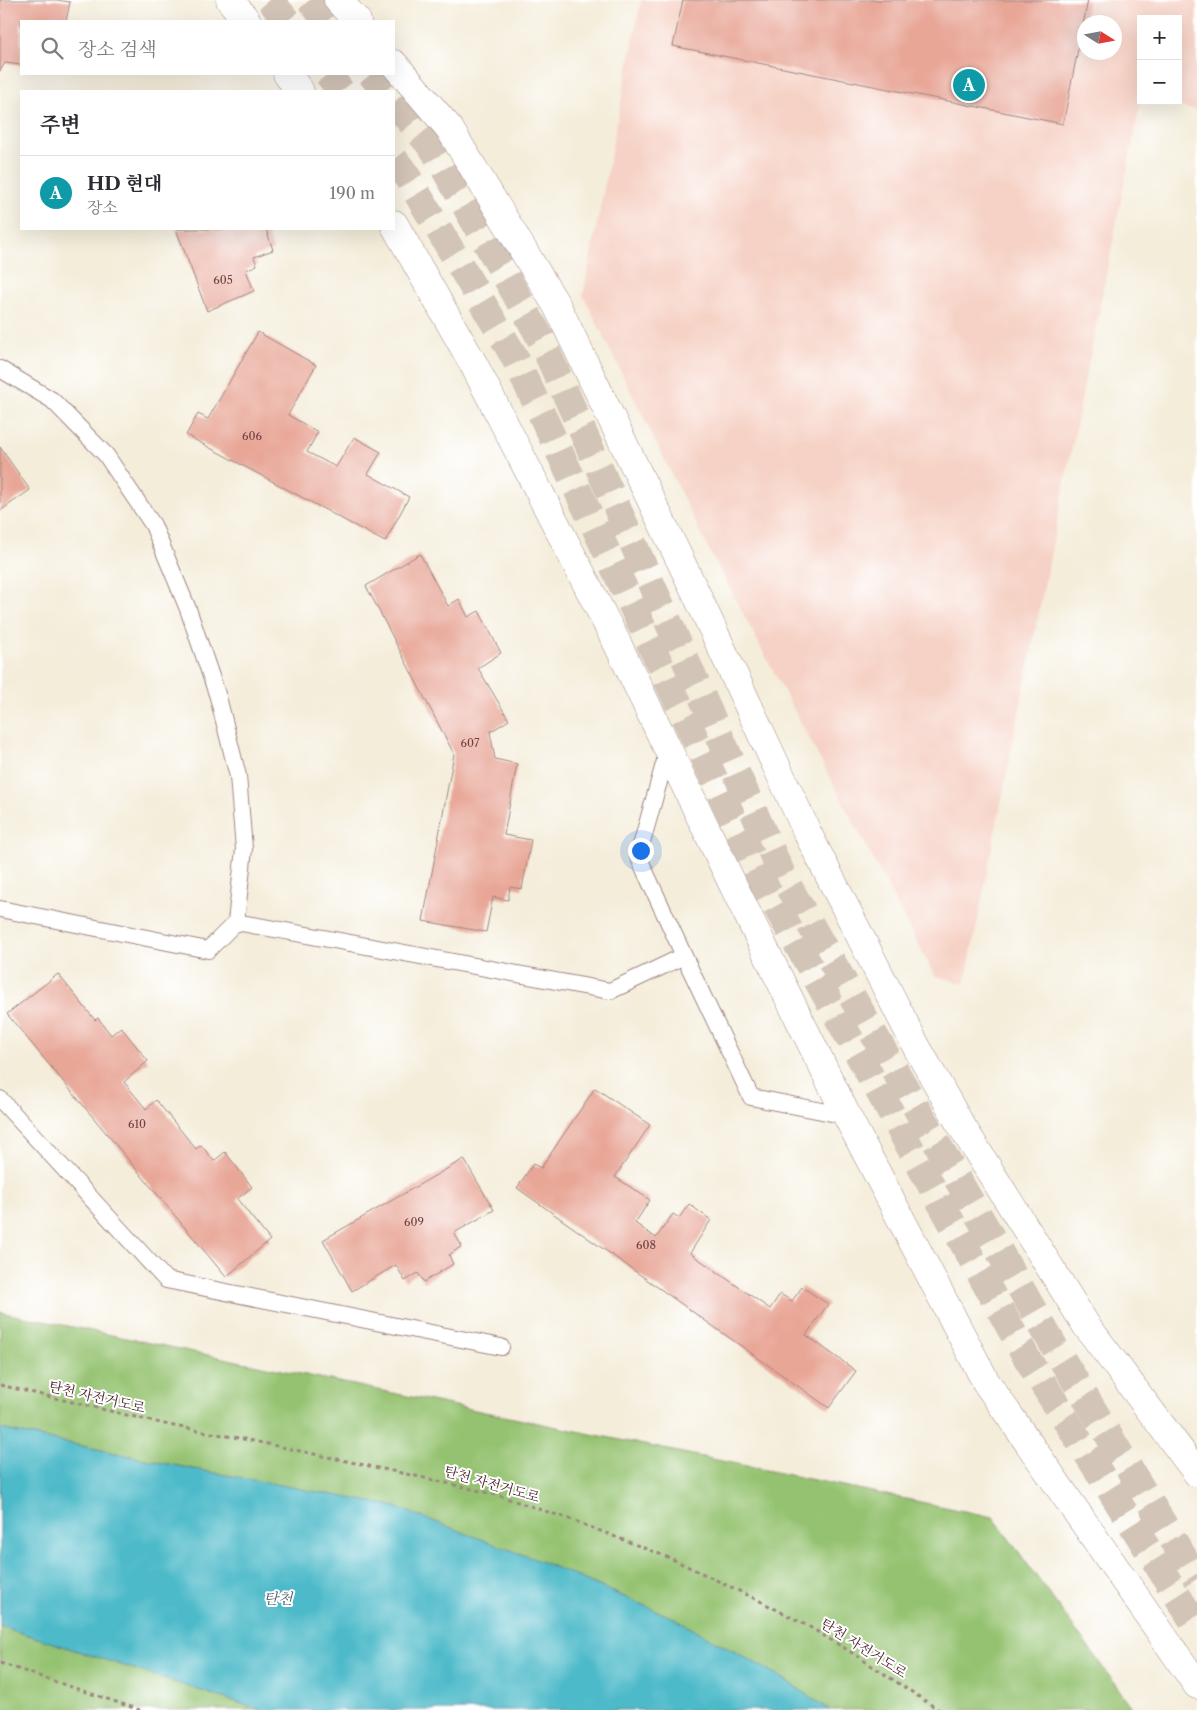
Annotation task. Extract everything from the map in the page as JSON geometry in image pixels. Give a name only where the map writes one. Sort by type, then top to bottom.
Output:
[{"type":"highway","points":[[230,0],[246,20]]},
{"type":"highway","points":[[338,0],[356,20]]},
{"type":"highway","points":[[395,65],[449,128],[557,306],[694,588],[808,834],[916,1046],[959,1122],[1086,1325],[1197,1474]]},
{"type":"highway","points":[[288,75],[299,90]]},
{"type":"highway","points":[[395,226],[474,364],[617,643],[847,1116],[986,1382],[1197,1685]]},
{"type":"lane","points":[[0,369],[52,400],[106,455],[153,525],[188,609],[218,697],[238,776],[244,849],[236,922],[208,950],[0,909]]},
{"type":"lane","points":[[668,750],[638,856],[751,1096],[847,1116]]},
{"type":"lane","points":[[236,922],[610,991],[684,956]]},
{"type":"lane","points":[[0,1098],[166,1280],[502,1347]]},
{"type":"path","name":"탄천 자전거도로","points":[[0,1385],[168,1425],[249,1440],[434,1480],[497,1495],[563,1517],[670,1558],[760,1601],[808,1626],[854,1654],[939,1710]]},
{"type":"path","points":[[0,1663],[140,1710]]},
{"type":"shaded area","points":[[641,0],[1197,0],[1197,110],[1170,105],[1182,105],[1182,15],[1137,15],[1137,105],[1140,105],[965,984],[935,976],[705,542],[583,295]]},
{"type":"green space","points":[[0,1312],[993,1517],[1134,1710],[830,1710],[779,1676],[671,1617],[545,1563],[183,1467],[0,1429]]},
{"type":"green space","points":[[0,1626],[36,1637],[261,1710],[0,1710]]},
{"type":"water","name":"탄천","points":[[0,1429],[183,1467],[393,1506],[545,1563],[671,1617],[779,1676],[830,1710],[261,1710],[0,1626]]},
{"type":"building","points":[[0,0],[56,0],[70,2],[66,20],[20,20],[20,65],[5,63],[0,71]]},
{"type":"building","points":[[683,0],[1088,0],[1085,15],[1077,15],[1077,55],[1063,124],[673,46]]},
{"type":"building","points":[[176,230],[266,230],[273,250],[254,257],[257,265],[246,270],[254,291],[207,311]]},
{"type":"building","points":[[258,332],[316,365],[288,415],[318,432],[307,452],[336,467],[354,437],[381,452],[368,474],[409,497],[385,542],[186,435],[198,414],[208,419]]},
{"type":"building","points":[[0,447],[30,490],[0,511]]},
{"type":"building","points":[[420,554],[448,606],[459,599],[468,617],[479,611],[501,653],[478,668],[509,720],[490,732],[495,759],[517,764],[504,835],[531,840],[522,889],[510,887],[508,900],[493,897],[486,932],[423,921],[454,754],[366,586]]},
{"type":"building","points":[[58,974],[95,1020],[98,1018],[111,1035],[121,1027],[148,1061],[124,1082],[146,1109],[156,1100],[196,1149],[201,1145],[214,1161],[225,1152],[252,1187],[237,1199],[270,1240],[226,1277],[7,1014]]},
{"type":"building","points":[[595,1088],[650,1125],[615,1177],[650,1200],[635,1223],[656,1238],[673,1214],[679,1218],[689,1204],[711,1220],[690,1253],[770,1309],[780,1294],[792,1301],[802,1287],[828,1304],[806,1335],[856,1371],[829,1408],[517,1188],[533,1164],[541,1168]]},
{"type":"building","points":[[464,1159],[494,1210],[454,1233],[462,1246],[449,1255],[453,1264],[424,1282],[418,1273],[405,1281],[396,1265],[352,1291],[323,1240]]},
{"type":"tunnel","points":[[270,0],[286,20]]},
{"type":"tunnel","points":[[310,0],[326,20]]},
{"type":"tunnel","points":[[329,75],[340,90]]},
{"type":"tunnel","points":[[372,75],[384,90]]},
{"type":"tunnel","points":[[395,103],[434,150],[541,339],[784,879],[1058,1353],[1197,1579]]},
{"type":"tunnel","points":[[395,160],[405,173],[514,356],[764,884],[1028,1360],[1197,1627]]},
{"type":"place","name":"HD 현대","points":[[969,85]]}]
